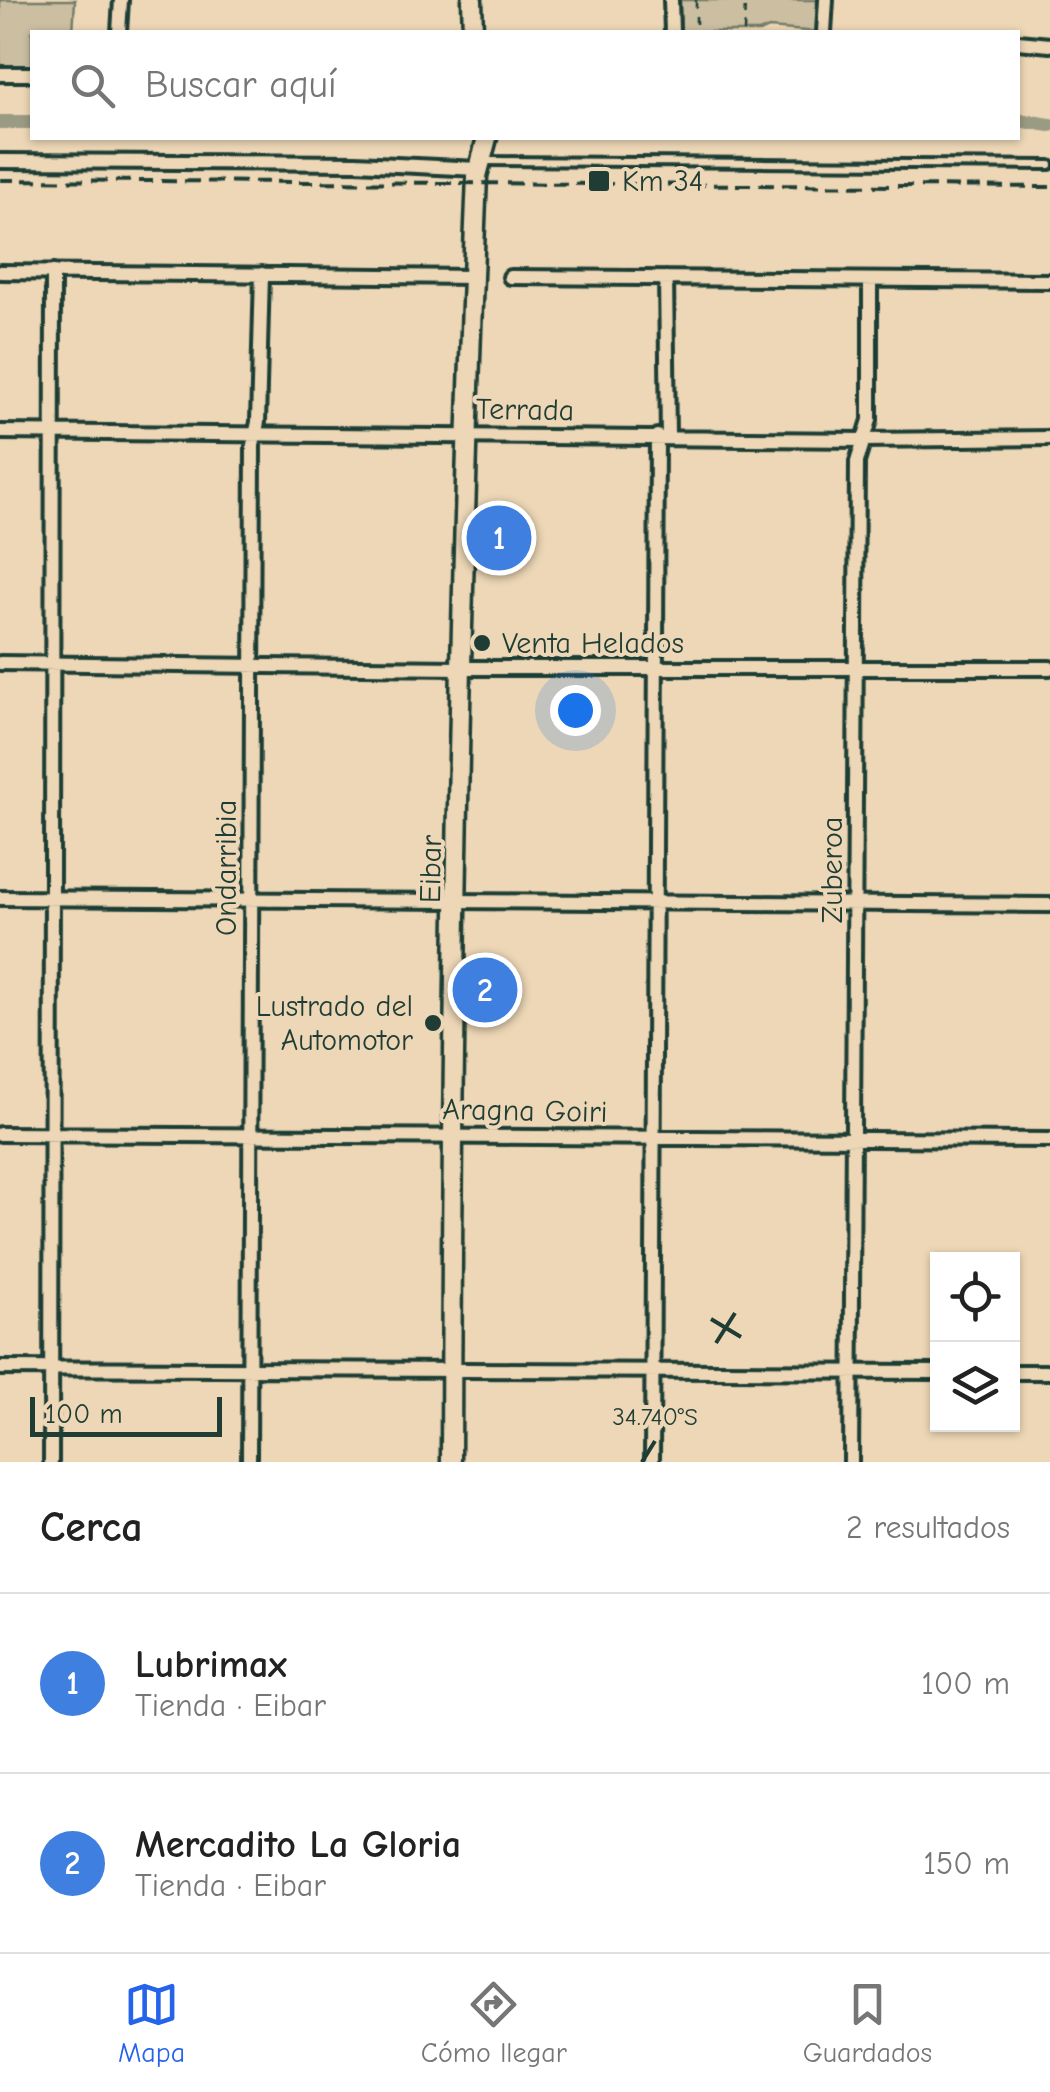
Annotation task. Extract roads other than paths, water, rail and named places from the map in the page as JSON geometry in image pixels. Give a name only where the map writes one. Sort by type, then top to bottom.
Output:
[{"type":"street","points":[[119,30],[121,0]]},
{"type":"street","points":[[472,0],[473,30]]},
{"type":"street","points":[[672,0],[672,30]]},
{"type":"street","points":[[824,30],[826,0]]},
{"type":"street","points":[[1020,42],[1050,45]]},
{"type":"street","points":[[0,74],[30,74]]},
{"type":"street","name":"Eibar","points":[[451,1462],[452,1135],[466,434],[478,165],[486,140]]},
{"type":"street","points":[[0,161],[478,165]]},
{"type":"street","points":[[0,272],[472,277]]},
{"type":"street","points":[[51,1462],[53,272]]},
{"type":"street","name":"Ondarribia","points":[[249,1462],[253,445],[262,274]]},
{"type":"street","points":[[510,276],[1050,281]]},
{"type":"street","points":[[652,1462],[651,1139],[666,278]]},
{"type":"street","name":"Zuberoa","points":[[851,1462],[857,462],[870,420],[870,280]]},
{"type":"street","name":"Terrada","points":[[0,432],[863,440],[1050,438]]},
{"type":"street","points":[[0,662],[460,668],[1050,668]]},
{"type":"street","points":[[0,898],[1050,905]]},
{"type":"street","name":"Aragna Goiri","points":[[0,1134],[1050,1140]]},
{"type":"street","points":[[0,1368],[930,1372]]},
{"type":"street","points":[[1020,1372],[1050,1372]]},
{"type":"lane","points":[[478,165],[1050,166]]},
{"type":"waterway","points":[[1020,120],[1050,125]]},
{"type":"waterway","points":[[0,122],[30,122]]},
{"type":"railway","points":[[0,180],[1050,187]]},
{"type":"place","name":"Km 34","points":[[599,181]]},
{"type":"place","name":"Lubrimax","points":[[499,538]]},
{"type":"place","name":"Venta Helados","points":[[482,643]]},
{"type":"place","name":"Mercadito La Gloria","points":[[485,990]]},
{"type":"place","name":"Lustrado del Automotor","points":[[433,1023]]}]
